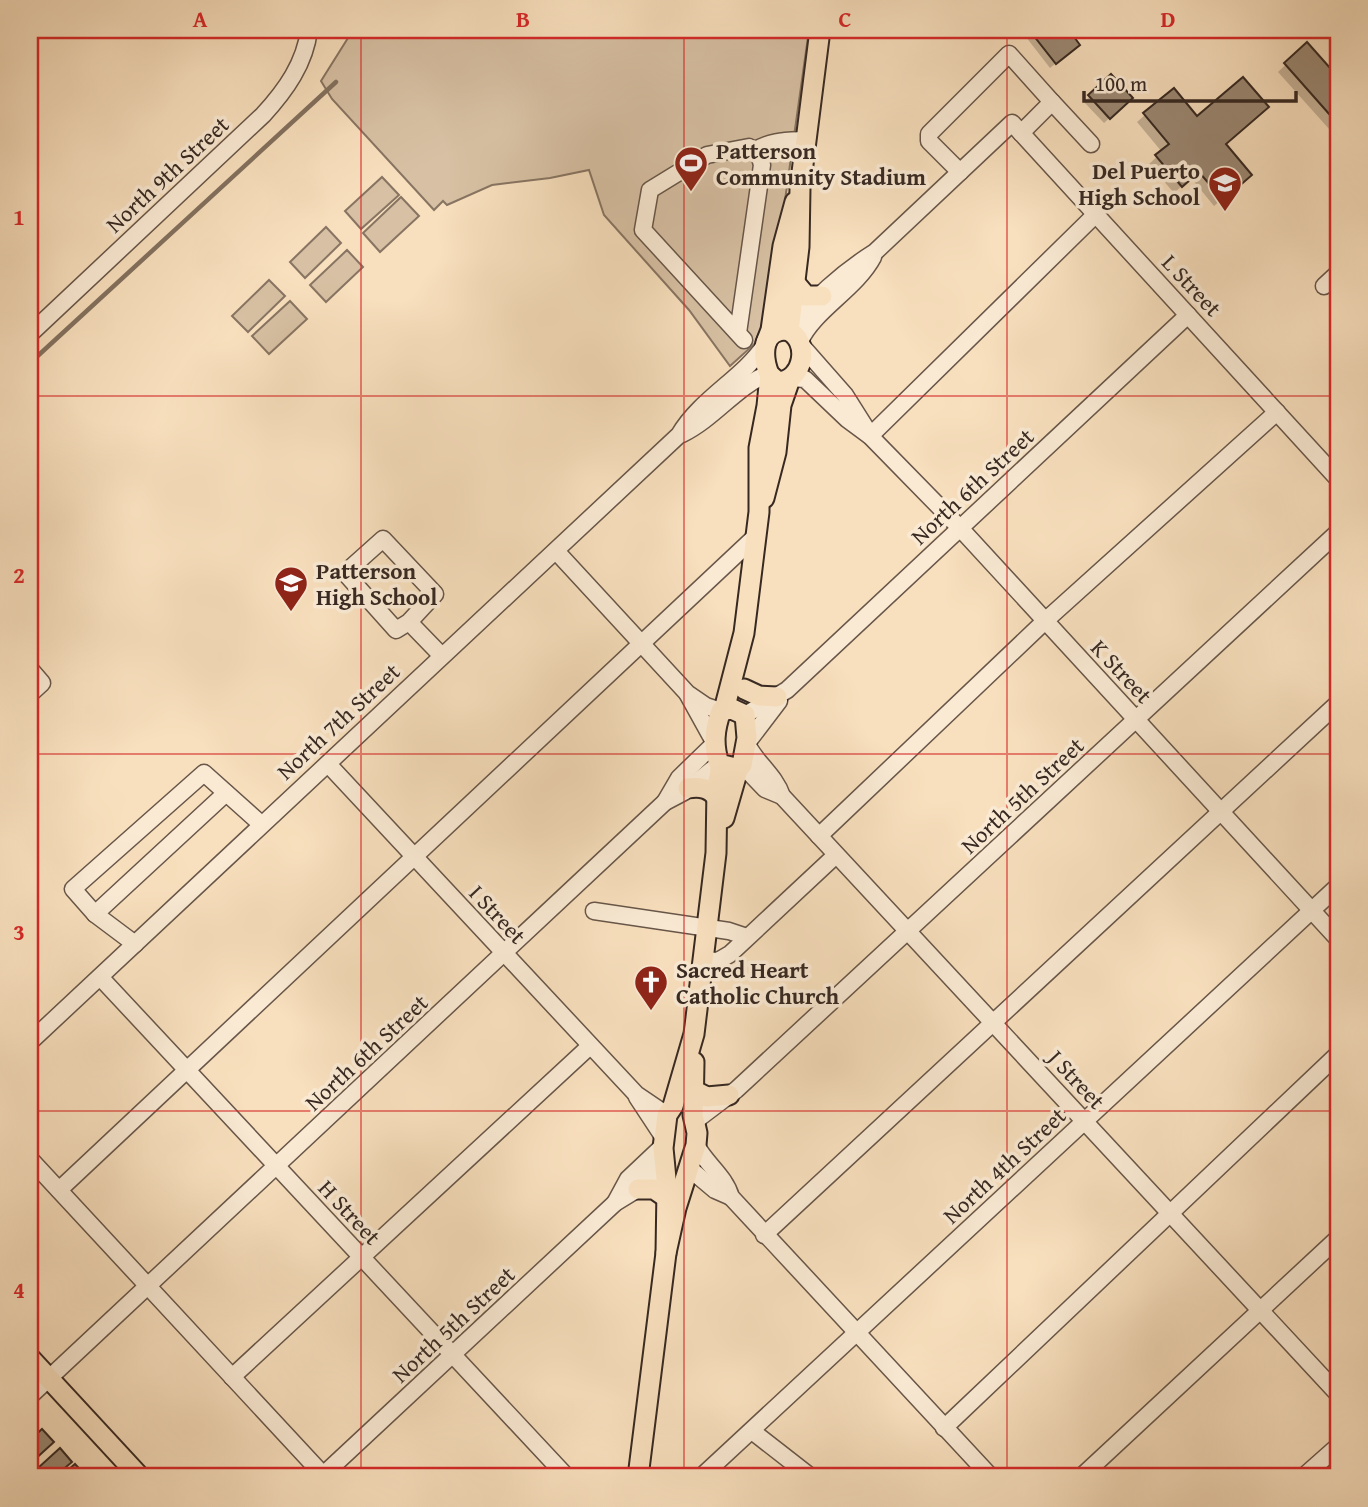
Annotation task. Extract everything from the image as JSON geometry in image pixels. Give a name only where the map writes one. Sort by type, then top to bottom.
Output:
[{"type":"main road","points":[[638,1475],[666,1253],[664,1142],[668,1113],[688,1062],[694,1034],[716,853],[717,798],[730,765],[747,743],[733,712],[759,512],[760,449],[769,374],[764,355],[771,330],[783,246],[800,188],[820,30]]},
{"type":"main road","points":[[759,512],[772,471],[781,405],[791,378],[799,366],[795,283],[800,236],[800,188]]},
{"type":"main road","points":[[795,283],[806,296],[822,296]]},
{"type":"main road","points":[[766,344],[773,333],[782,330],[796,337]]},
{"type":"main road","points":[[769,374],[778,382],[791,378]]},
{"type":"main road","points":[[716,853],[727,807],[730,765],[714,743],[744,689],[744,633]]},
{"type":"main road","points":[[744,689],[759,696],[782,694]]},
{"type":"main road","points":[[688,788],[704,788],[714,793],[717,798]]},
{"type":"main road","points":[[666,1253],[689,1170],[695,1130],[694,1034]]},
{"type":"main road","points":[[693,1090],[707,1097],[732,1093]]},
{"type":"main road","points":[[638,1189],[654,1189],[667,1198]]},
{"type":"main road","points":[[30,1358],[140,1477]]},
{"type":"street","name":"North 9th Street","points":[[30,334],[264,115],[299,66],[309,30]]},
{"type":"street","points":[[960,172],[929,141],[929,134],[1006,55],[1011,56],[1091,144]]},
{"type":"street","points":[[796,337],[799,318],[850,270],[875,252],[960,172],[1052,102]]},
{"type":"street","name":"L Street","points":[[1017,128],[1338,479]]},
{"type":"street","points":[[754,151],[775,142],[807,140]]},
{"type":"street","points":[[749,147],[754,151],[759,154],[762,165],[741,337],[643,230],[650,190],[707,155],[749,147]]},
{"type":"street","points":[[870,436],[1096,214]]},
{"type":"street","points":[[796,337],[863,273],[875,252]]},
{"type":"street","points":[[1324,286],[1338,273]]},
{"type":"street","name":"North 6th Street","points":[[747,743],[782,694],[1188,315]]},
{"type":"street","name":"K Street","points":[[796,337],[850,402],[870,436]]},
{"type":"street","name":"North 7th Street","points":[[30,1042],[679,435],[697,410],[754,359],[766,344]]},
{"type":"street","name":"North 7th Street","points":[[679,435],[712,416],[755,380],[769,374]]},
{"type":"street","name":"K Street","points":[[791,378],[805,379],[847,419],[870,436],[960,528],[1338,939]]},
{"type":"street","points":[[819,836],[1045,621],[1277,412]]},
{"type":"street","name":"North 5th Street","points":[[695,1130],[1338,532]]},
{"type":"street","points":[[59,1190],[757,535]]},
{"type":"street","points":[[383,539],[435,594],[409,622],[396,631],[345,573],[383,539]]},
{"type":"street","points":[[556,551],[687,693],[706,706],[733,712]]},
{"type":"street","points":[[409,622],[441,655]]},
{"type":"street","points":[[30,668],[42,683],[30,694]]},
{"type":"street","points":[[665,802],[679,778],[714,743],[687,693]]},
{"type":"street","name":"North 6th Street","points":[[733,712],[782,694]]},
{"type":"street","points":[[764,1235],[1338,703]]},
{"type":"street","name":"J Street","points":[[747,743],[752,754],[777,783],[782,796],[1338,1394]]},
{"type":"street","name":"I Street","points":[[328,764],[636,1094],[664,1142]]},
{"type":"street","name":"North 6th Street","points":[[30,1396],[665,802],[730,765]]},
{"type":"street","name":"J Street","points":[[730,765],[765,789],[782,796]]},
{"type":"street","points":[[135,944],[95,914],[73,889],[204,773],[261,824]]},
{"type":"street","points":[[95,914],[226,793]]},
{"type":"street","points":[[703,960],[718,961],[730,954],[836,855]]},
{"type":"street","name":"North 4th Street","points":[[701,1477],[1338,886]]},
{"type":"street","points":[[594,911],[708,927],[747,937]]},
{"type":"street","name":"H Street","points":[[100,977],[567,1477]]},
{"type":"street","points":[[232,1377],[590,1046]]},
{"type":"street","points":[[944,1427],[1338,1054]]},
{"type":"street","name":"I Street","points":[[636,1094],[668,1113]]},
{"type":"street","points":[[668,1113],[682,1110],[695,1130],[702,1154],[726,1184],[731,1197],[991,1477]]},
{"type":"street","name":"North 5th Street","points":[[615,1203],[628,1179],[664,1142]]},
{"type":"street","points":[[30,1160],[323,1477]]},
{"type":"street","points":[[666,1168],[676,1172],[689,1170],[715,1190],[731,1197]]},
{"type":"street","name":"North 5th Street","points":[[323,1477],[615,1203],[666,1168]]},
{"type":"street","points":[[1081,1477],[1338,1238]]},
{"type":"street","points":[[752,1431],[811,1477]]},
{"type":"street","points":[[1303,1477],[1338,1446]]},
{"type":"path","points":[[94,1477],[105,1467]]},
{"type":"shaded area","name":"Patterson Community Stadium","points":[[353,30],[809,30],[768,321],[760,339],[730,366],[689,310],[604,215],[589,170],[492,185],[447,205],[443,201],[434,210],[332,99],[321,81]]},
{"type":"shaded area","points":[[382,177],[399,195],[361,229],[345,211]]},
{"type":"shaded area","points":[[401,197],[419,216],[380,252],[363,233]]},
{"type":"shaded area","points":[[326,227],[341,243],[305,278],[290,262]]},
{"type":"shaded area","points":[[347,250],[363,267],[326,302],[310,285]]},
{"type":"shaded area","points":[[269,280],[285,296],[248,332],[232,316]]},
{"type":"shaded area","points":[[290,301],[307,319],[269,354],[252,336]]},
{"type":"building","points":[[1069,30],[1080,45],[1056,64],[1030,31]]},
{"type":"building","points":[[1307,42],[1338,77],[1338,124],[1284,63]]},
{"type":"building","points":[[1111,74],[1133,98],[1110,119],[1088,95]]},
{"type":"building","points":[[1243,77],[1269,107],[1226,144],[1252,175],[1223,200],[1199,172],[1182,187],[1155,155],[1169,144],[1143,113],[1174,88],[1197,116]]},
{"type":"building","points":[[42,1429],[54,1442],[33,1461],[30,1458],[30,1440]]},
{"type":"building","points":[[60,1448],[72,1462],[54,1477],[47,1477],[38,1468]]},
{"type":"building","points":[[1338,1459],[1338,1477],[1319,1477]]},
{"type":"building","points":[[75,1464],[87,1477],[60,1477]]},
{"type":"waterway","points":[[30,363],[336,82]]},
{"type":"place","name":"Patterson Community Stadium","points":[[691,193]]},
{"type":"place","name":"Del Puerto High School","points":[[1225,213]]},
{"type":"place","name":"Patterson High School","points":[[291,613]]},
{"type":"place","name":"Sacred Heart Catholic Church","points":[[651,1012]]}]
